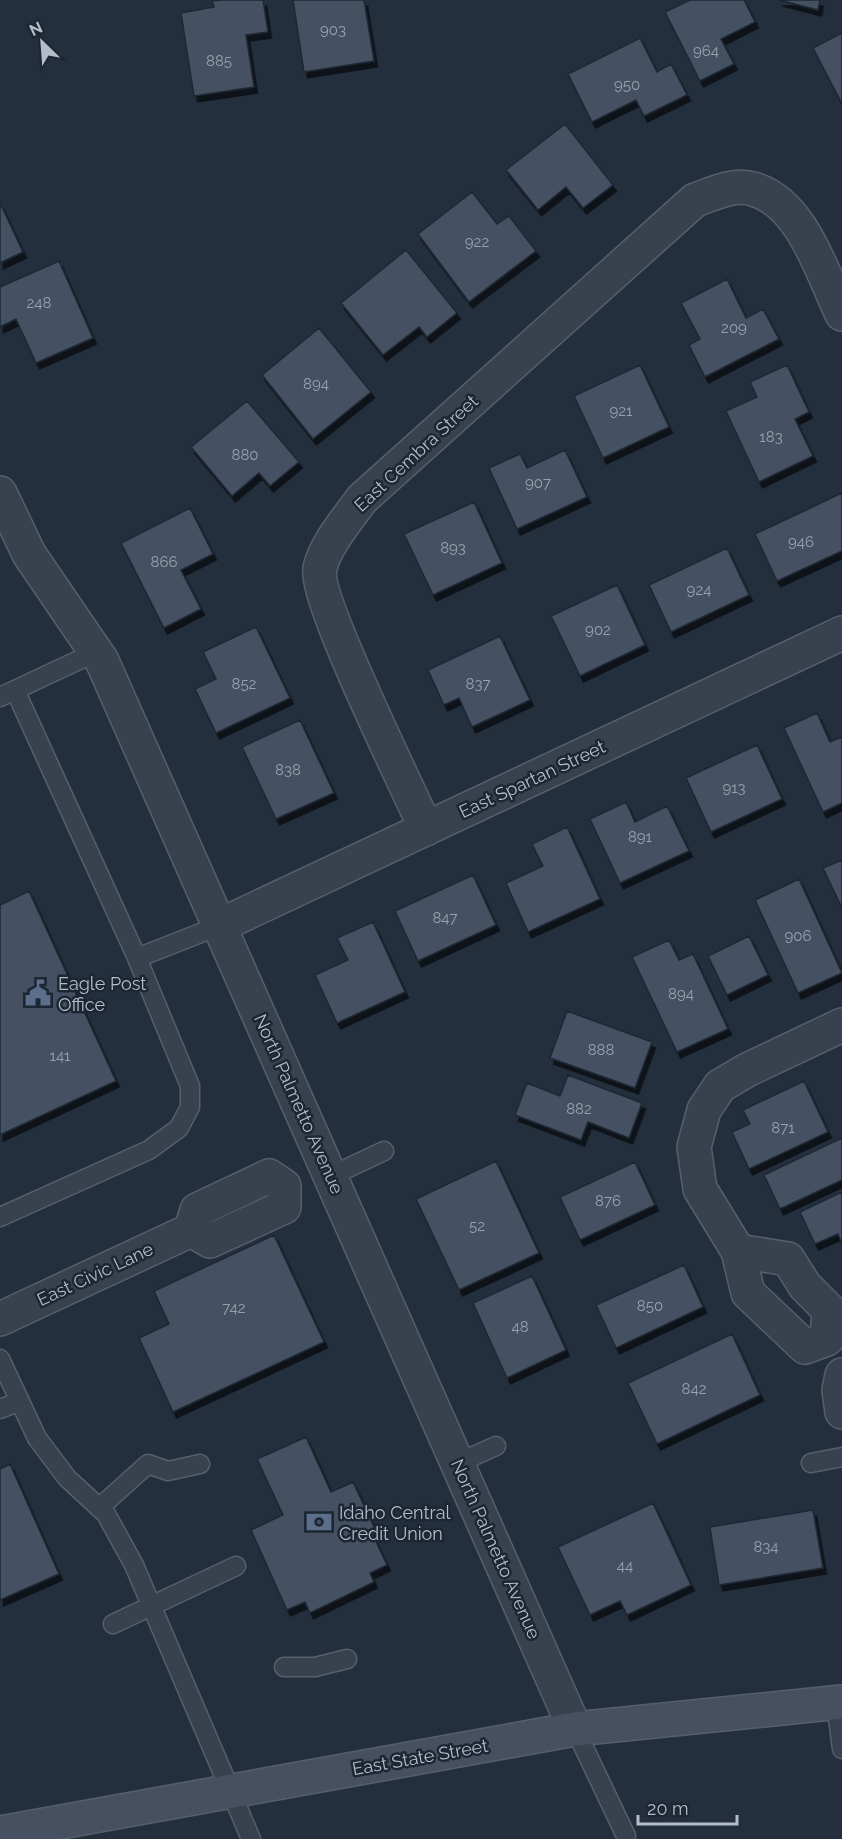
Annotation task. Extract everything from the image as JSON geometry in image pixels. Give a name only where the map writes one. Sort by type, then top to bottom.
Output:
[{"type":"main road","name":"East State Street","points":[[0,1833],[575,1729],[839,1702]]},
{"type":"street","name":"East Cembra Street","points":[[426,829],[329,615],[319,570],[339,530],[362,498],[695,201],[722,190],[752,188],[777,199],[797,221],[842,314]]},
{"type":"street","name":"North Palmetto Avenue","points":[[0,493],[29,554],[96,652],[221,925],[575,1729]]},
{"type":"street","name":"East Spartan Street","points":[[221,925],[842,633]]},
{"type":"street","points":[[738,1251],[788,1260],[805,1286],[829,1310],[834,1344],[805,1347],[748,1293],[738,1251],[700,1189],[694,1147],[704,1110],[720,1086],[747,1070],[842,1024]]},
{"type":"street","name":"East Civic Lane","points":[[0,1318],[191,1230],[197,1210],[269,1176],[284,1186],[329,1172]]},
{"type":"street","points":[[842,1375],[839,1390],[842,1412]]},
{"type":"lane","points":[[0,1217],[149,1150],[179,1128],[190,1107],[190,1086],[137,958],[7,694],[96,652]]},
{"type":"lane","points":[[137,958],[221,925]]},
{"type":"lane","points":[[329,1172],[384,1151]]},
{"type":"lane","points":[[0,1359],[37,1438],[67,1478],[106,1514],[134,1565],[251,1839]]},
{"type":"lane","points":[[0,1409],[20,1401]]},
{"type":"lane","points":[[458,1463],[496,1446]]},
{"type":"lane","points":[[811,1463],[842,1457]]},
{"type":"lane","points":[[99,1508],[148,1464],[168,1471],[200,1464]]},
{"type":"lane","points":[[113,1624],[236,1566]]},
{"type":"lane","points":[[285,1667],[315,1667],[346,1659]]},
{"type":"lane","points":[[839,1702],[842,1749]]},
{"type":"lane","points":[[575,1729],[626,1836]]},
{"type":"building","points":[[263,0],[268,32],[246,35],[254,87],[194,96],[181,13],[214,7],[212,1]]},
{"type":"building","points":[[293,0],[364,0],[374,61],[304,72]]},
{"type":"building","points":[[690,0],[744,0],[755,22],[721,39],[734,64],[700,81],[665,12]]},
{"type":"building","points":[[779,0],[820,0],[818,10]]},
{"type":"building","points":[[842,33],[842,104],[813,48]]},
{"type":"building","points":[[640,38],[657,72],[671,64],[687,95],[644,116],[636,100],[592,122],[568,74]]},
{"type":"building","points":[[565,124],[613,185],[583,208],[566,187],[538,210],[506,170]]},
{"type":"building","points":[[472,192],[497,224],[509,216],[536,251],[469,302],[418,234]]},
{"type":"building","points":[[0,203],[23,252],[0,263]]},
{"type":"building","points":[[406,250],[457,313],[427,337],[419,327],[383,355],[341,303]]},
{"type":"building","points":[[59,261],[93,338],[36,363],[16,319],[0,327],[0,287]]},
{"type":"building","points":[[727,279],[746,318],[763,309],[779,339],[705,377],[689,345],[700,339],[681,303]]},
{"type":"building","points":[[319,328],[371,392],[313,439],[262,375]]},
{"type":"building","points":[[640,365],[669,427],[603,458],[574,396]]},
{"type":"building","points":[[787,365],[809,412],[795,419],[813,456],[759,482],[726,411],[757,397],[750,382]]},
{"type":"building","points":[[247,401],[299,462],[270,486],[259,473],[232,496],[191,447]]},
{"type":"building","points":[[565,450],[587,497],[517,529],[489,468],[520,454],[527,468]]},
{"type":"building","points":[[842,493],[842,551],[777,581],[755,534]]},
{"type":"building","points":[[474,502],[502,563],[433,595],[404,534]]},
{"type":"building","points":[[190,508],[213,554],[181,570],[201,609],[164,628],[121,543]]},
{"type":"building","points":[[727,548],[749,595],[671,632],[649,585]]},
{"type":"building","points":[[617,585],[645,645],[580,676],[551,616]]},
{"type":"building","points":[[256,627],[290,698],[216,733],[195,689],[216,679],[203,652]]},
{"type":"building","points":[[500,636],[530,700],[472,727],[459,698],[444,705],[428,670]]},
{"type":"building","points":[[817,713],[830,742],[842,737],[842,803],[823,812],[784,728]]},
{"type":"building","points":[[300,720],[334,793],[276,819],[242,747]]},
{"type":"building","points":[[757,745],[782,799],[711,832],[686,778]]},
{"type":"building","points":[[626,802],[635,822],[667,806],[689,851],[620,883],[590,819]]},
{"type":"building","points":[[567,827],[600,899],[528,932],[506,883],[543,866],[532,844]]},
{"type":"building","points":[[842,860],[842,908],[823,868]]},
{"type":"building","points":[[473,875],[496,925],[418,961],[395,911]]},
{"type":"building","points":[[799,879],[842,973],[798,993],[755,900]]},
{"type":"building","name":"Eagle Post Office","points":[[29,891],[116,1081],[0,1135],[0,905]]},
{"type":"building","points":[[373,922],[405,992],[337,1023],[315,975],[348,960],[337,938]]},
{"type":"building","points":[[749,936],[768,975],[727,995],[708,956]]},
{"type":"building","points":[[669,940],[679,960],[693,954],[728,1029],[677,1052],[632,957]]},
{"type":"building","points":[[567,1011],[652,1042],[635,1088],[550,1058]]},
{"type":"building","points":[[568,1075],[642,1103],[629,1138],[588,1122],[581,1140],[515,1115],[527,1083],[560,1096]]},
{"type":"building","points":[[804,1081],[828,1132],[749,1169],[732,1132],[750,1124],[743,1110]]},
{"type":"building","points":[[842,1138],[842,1180],[780,1209],[764,1175]]},
{"type":"building","points":[[496,1161],[539,1253],[459,1290],[416,1199]]},
{"type":"building","points":[[635,1162],[655,1205],[580,1240],[560,1197]]},
{"type":"building","points":[[842,1192],[842,1244],[838,1234],[815,1244],[800,1212]]},
{"type":"building","points":[[274,1235],[324,1342],[173,1412],[139,1338],[169,1324],[154,1291]]},
{"type":"building","points":[[684,1265],[703,1307],[616,1348],[596,1305]]},
{"type":"building","points":[[532,1276],[566,1350],[507,1378],[473,1303]]},
{"type":"building","points":[[732,1334],[760,1395],[657,1444],[628,1383]]},
{"type":"building","name":"Idaho Central Credit Union","points":[[306,1437],[331,1492],[353,1482],[377,1533],[373,1535],[387,1565],[370,1573],[374,1582],[310,1613],[305,1602],[287,1610],[251,1530],[283,1515],[257,1459]]},
{"type":"building","points":[[10,1464],[59,1574],[0,1600],[0,1469]]},
{"type":"building","points":[[653,1503],[691,1585],[627,1615],[620,1601],[590,1615],[558,1547]]},
{"type":"building","points":[[813,1510],[823,1568],[719,1585],[710,1527]]},
{"type":"place","name":"Eagle Post Office","points":[[38,993]]},
{"type":"place","name":"Idaho Central Credit Union","points":[[319,1522]]}]
